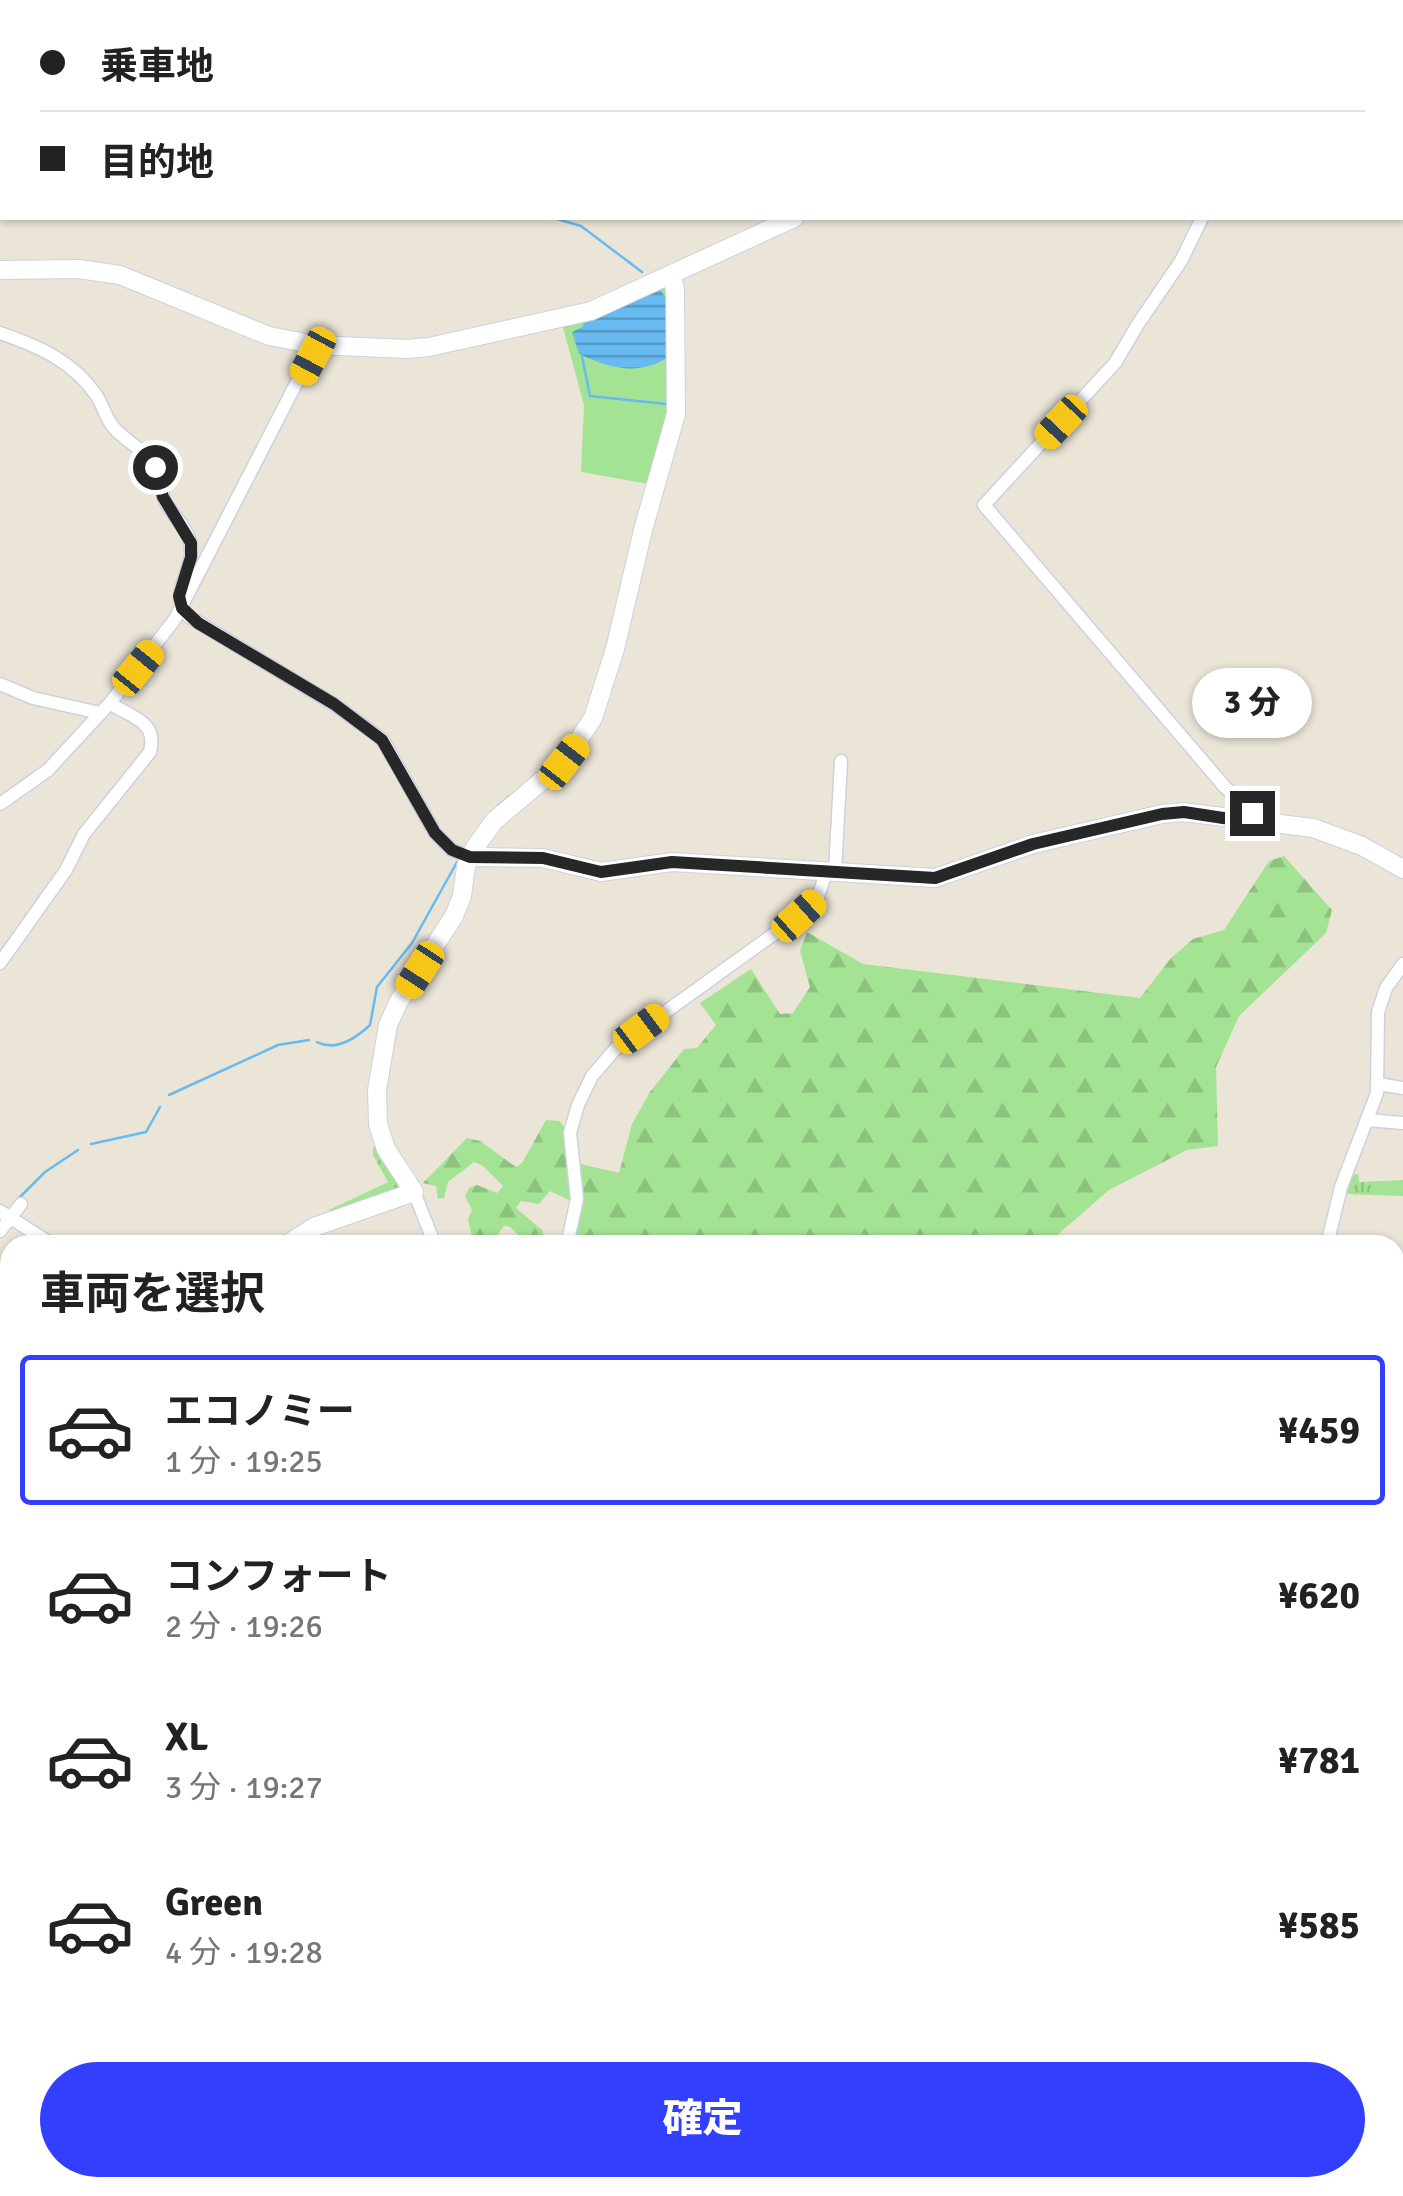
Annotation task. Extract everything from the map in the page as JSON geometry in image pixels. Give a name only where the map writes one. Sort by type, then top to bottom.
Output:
[{"type":"street","points":[[0,270],[79,269],[120,274],[269,336],[316,344],[430,347],[591,311],[790,220]]},
{"type":"street","points":[[1201,220],[1181,261],[1116,363],[984,505],[1224,786],[1252,813],[1256,823]]},
{"type":"street","points":[[431,1235],[414,1192],[386,1149],[378,1124],[377,1090],[386,1036],[400,1001],[459,904],[470,857],[494,820],[564,762],[593,718],[616,649],[642,530],[676,414],[675,289],[671,275]]},
{"type":"street","points":[[0,333],[34,345],[76,371],[100,400],[116,430],[151,461],[163,497],[191,543],[191,557],[179,596],[182,608],[198,623],[334,704],[382,740],[435,833],[452,850],[470,857],[543,858],[601,872],[672,862],[935,878],[1033,844],[1184,812],[1323,830],[1403,869]]},
{"type":"street","points":[[0,804],[48,770],[156,646],[182,608],[316,344]]},
{"type":"street","points":[[0,684],[33,698],[105,708],[144,720],[151,732],[150,752],[84,834],[66,870],[0,963]]},
{"type":"street","points":[[569,1235],[577,1199],[570,1133],[592,1076],[618,1046],[799,916],[821,893],[830,872],[841,761]]},
{"type":"street","points":[[1329,1235],[1341,1187],[1378,1084],[1378,1012],[1386,988],[1403,964]]},
{"type":"street","points":[[1378,1084],[1403,1088]]},
{"type":"street","points":[[1367,1120],[1403,1122]]},
{"type":"street","points":[[302,1235],[314,1227],[414,1192]]},
{"type":"street","points":[[0,1231],[5,1214],[21,1204]]},
{"type":"street","points":[[5,1214],[38,1235]]},
{"type":"green space","points":[[665,286],[669,294],[672,400],[649,484],[581,472],[584,405],[562,324]]},
{"type":"green space","points":[[1284,856],[1332,910],[1326,933],[1239,1016],[1216,1067],[1218,1146],[1187,1150],[1109,1190],[1057,1235],[572,1235],[571,1201],[550,1191],[539,1204],[521,1201],[516,1208],[544,1235],[518,1235],[504,1226],[497,1235],[472,1235],[468,1219],[472,1210],[465,1196],[469,1188],[477,1185],[497,1193],[503,1186],[474,1162],[448,1182],[444,1198],[438,1199],[436,1186],[423,1183],[467,1138],[480,1141],[516,1167],[546,1120],[560,1121],[566,1130],[567,1166],[581,1164],[619,1173],[632,1124],[650,1092],[684,1049],[697,1048],[716,1025],[700,1003],[751,969],[780,1014],[793,1013],[810,987],[800,951],[807,932],[863,964],[1140,998],[1171,958],[1193,939],[1224,930],[1269,861]]},
{"type":"green space","points":[[379,1144],[401,1190],[331,1216],[329,1210],[388,1182],[373,1155],[373,1148]]},
{"type":"green space","points":[[1358,1174],[1359,1182],[1403,1180],[1403,1196],[1344,1194],[1351,1175]]},
{"type":"water","points":[[660,289],[667,300],[667,358],[645,367],[623,368],[579,354],[572,332],[585,321]]},
{"type":"waterway","points":[[561,220],[581,226],[642,272]]},
{"type":"waterway","points":[[582,356],[590,396],[666,404]]},
{"type":"waterway","points":[[498,806],[511,795]]},
{"type":"waterway","points":[[317,1042],[338,1044],[370,1025],[377,987],[412,943],[457,862]]},
{"type":"waterway","points":[[169,1095],[278,1045],[309,1040]]},
{"type":"waterway","points":[[91,1144],[146,1132],[160,1107]]},
{"type":"waterway","points":[[19,1198],[45,1172],[78,1150]]},
{"type":"route","points":[[155,467],[163,497],[191,543],[191,557],[179,596],[188,616],[371,730],[388,746],[418,808],[435,833],[458,854],[543,858],[601,872],[672,862],[935,878],[1033,844],[1162,814],[1184,812],[1256,823],[1252,813]]}]
